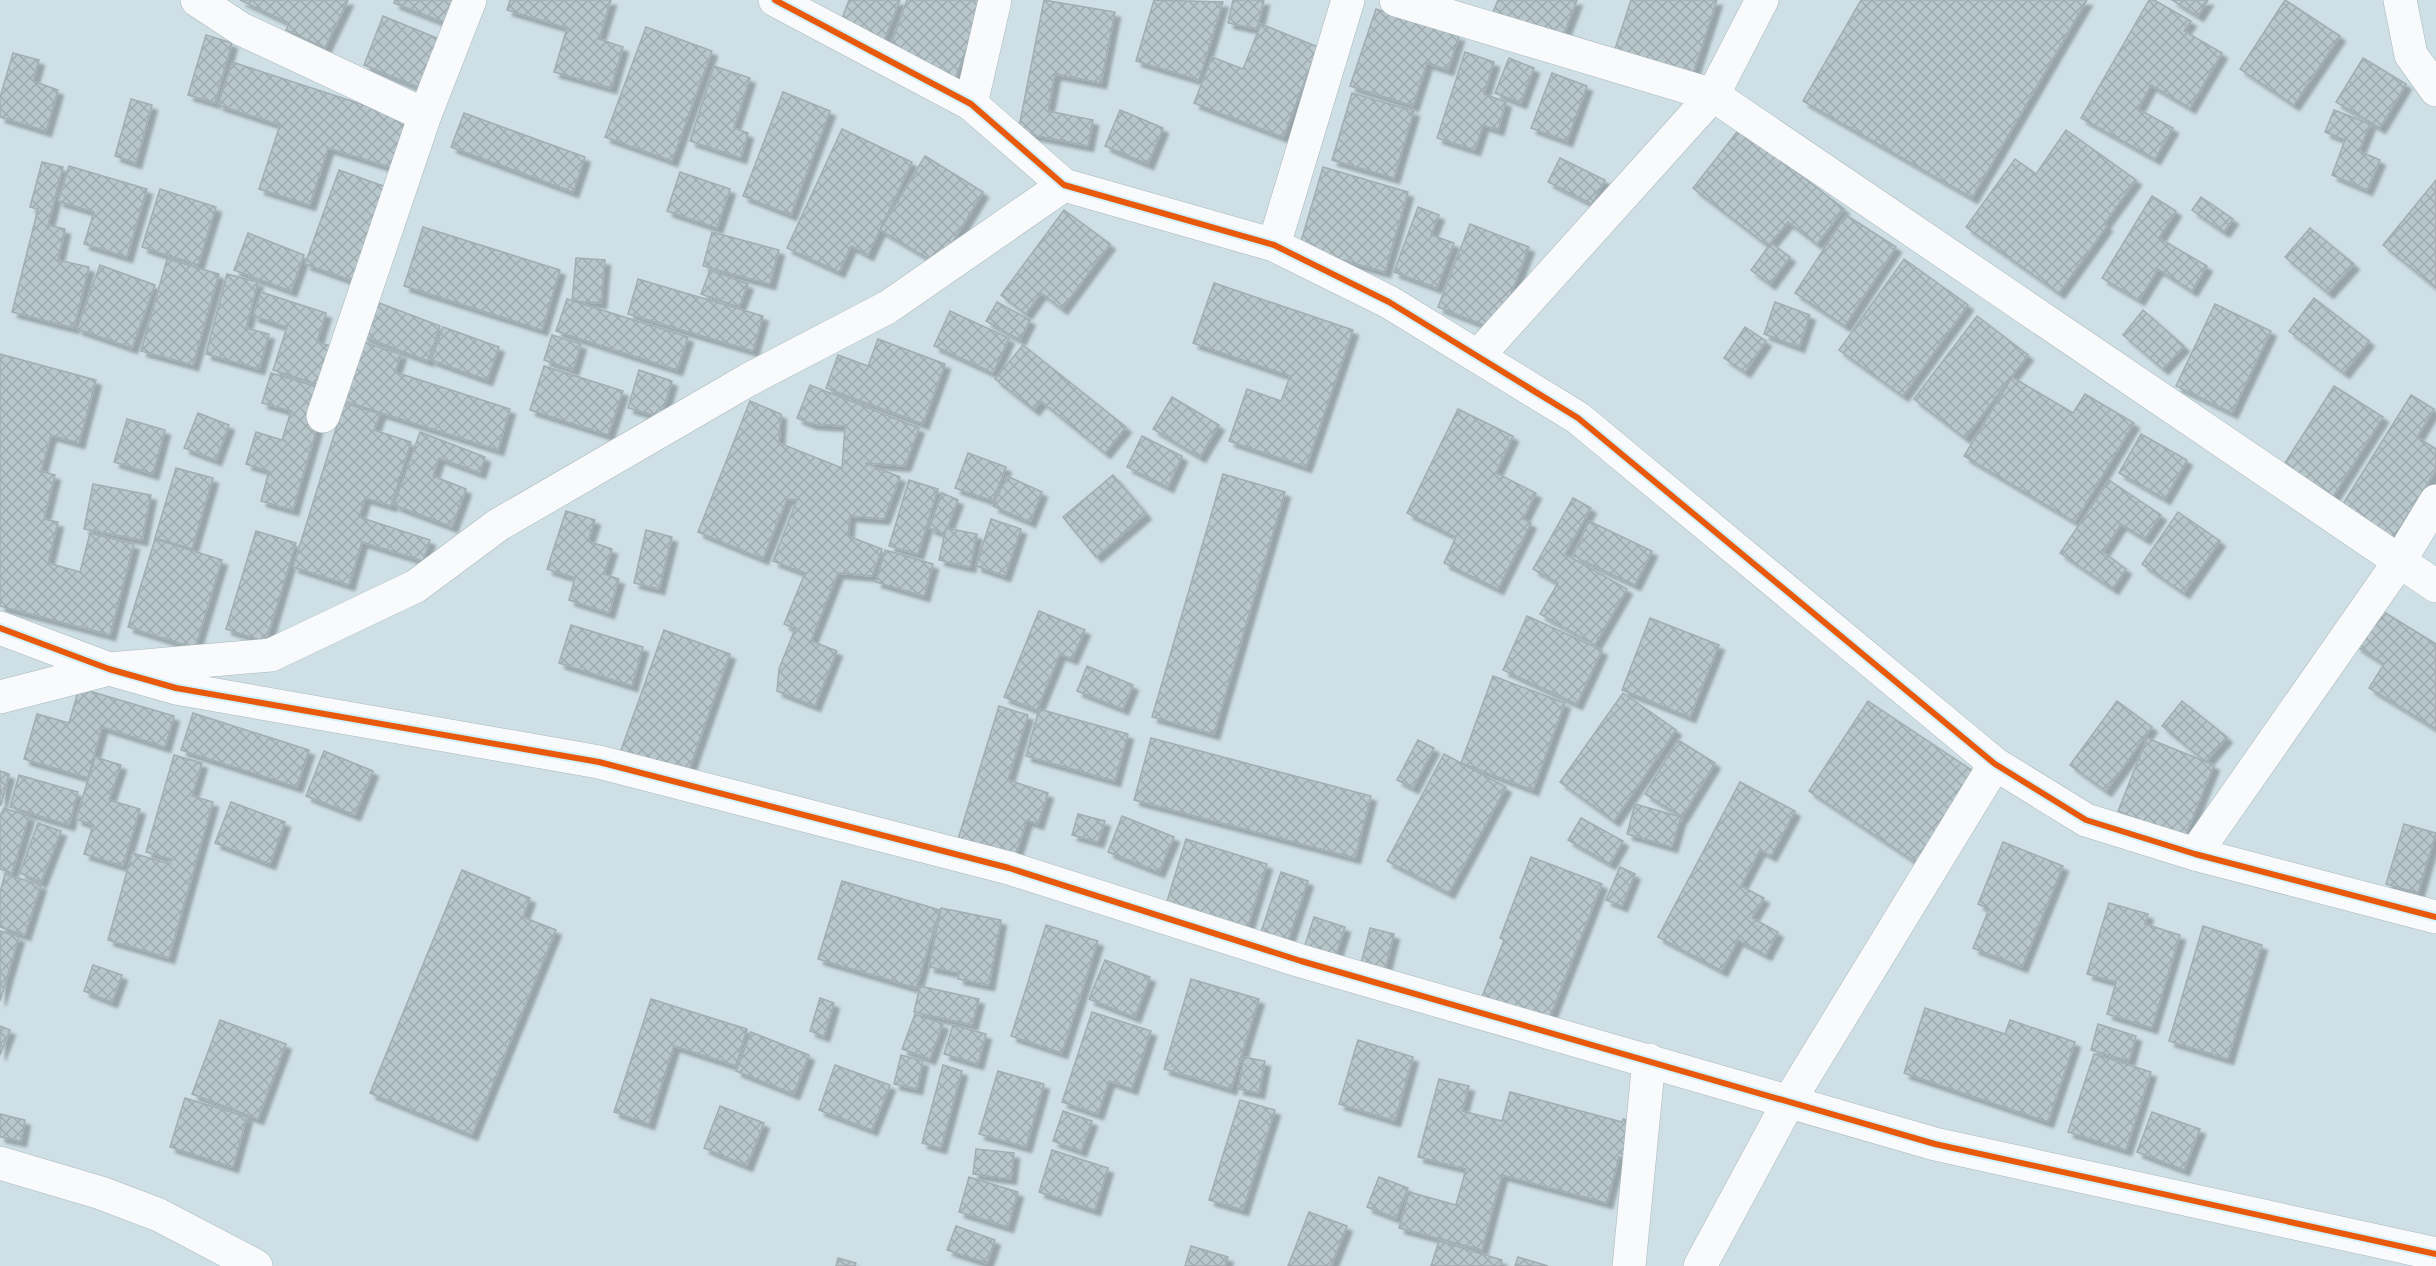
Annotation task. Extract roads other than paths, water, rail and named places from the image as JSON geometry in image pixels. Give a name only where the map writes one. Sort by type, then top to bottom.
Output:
[{"type":"street","points":[[197,0],[241,29],[424,115]]},
{"type":"street","points":[[323,416],[424,115],[470,0]]},
{"type":"street","points":[[775,0],[971,104],[1064,185],[1274,245],[1389,302],[1578,418],[1995,764],[2086,820],[2195,854],[2436,918]]},
{"type":"street","points":[[971,104],[995,0]]},
{"type":"street","points":[[1274,245],[1348,0]]},
{"type":"street","points":[[1396,0],[1713,95],[2436,586]]},
{"type":"street","points":[[1478,356],[1713,95],[1762,0]]},
{"type":"street","points":[[2400,0],[2411,55],[2436,90]]},
{"type":"street","points":[[0,697],[109,669],[271,655],[416,586],[498,525],[748,380],[888,307],[1064,185]]},
{"type":"street","points":[[2195,854],[2399,562],[2436,501]]},
{"type":"street","points":[[0,628],[109,669],[176,688],[599,762],[1009,868],[1301,961],[1935,1144],[2436,1254]]},
{"type":"street","points":[[1700,1266],[1788,1103],[1995,764]]},
{"type":"street","points":[[1629,1266],[1649,1060]]},
{"type":"street","points":[[0,1164],[101,1193],[159,1215],[256,1266]]}]
